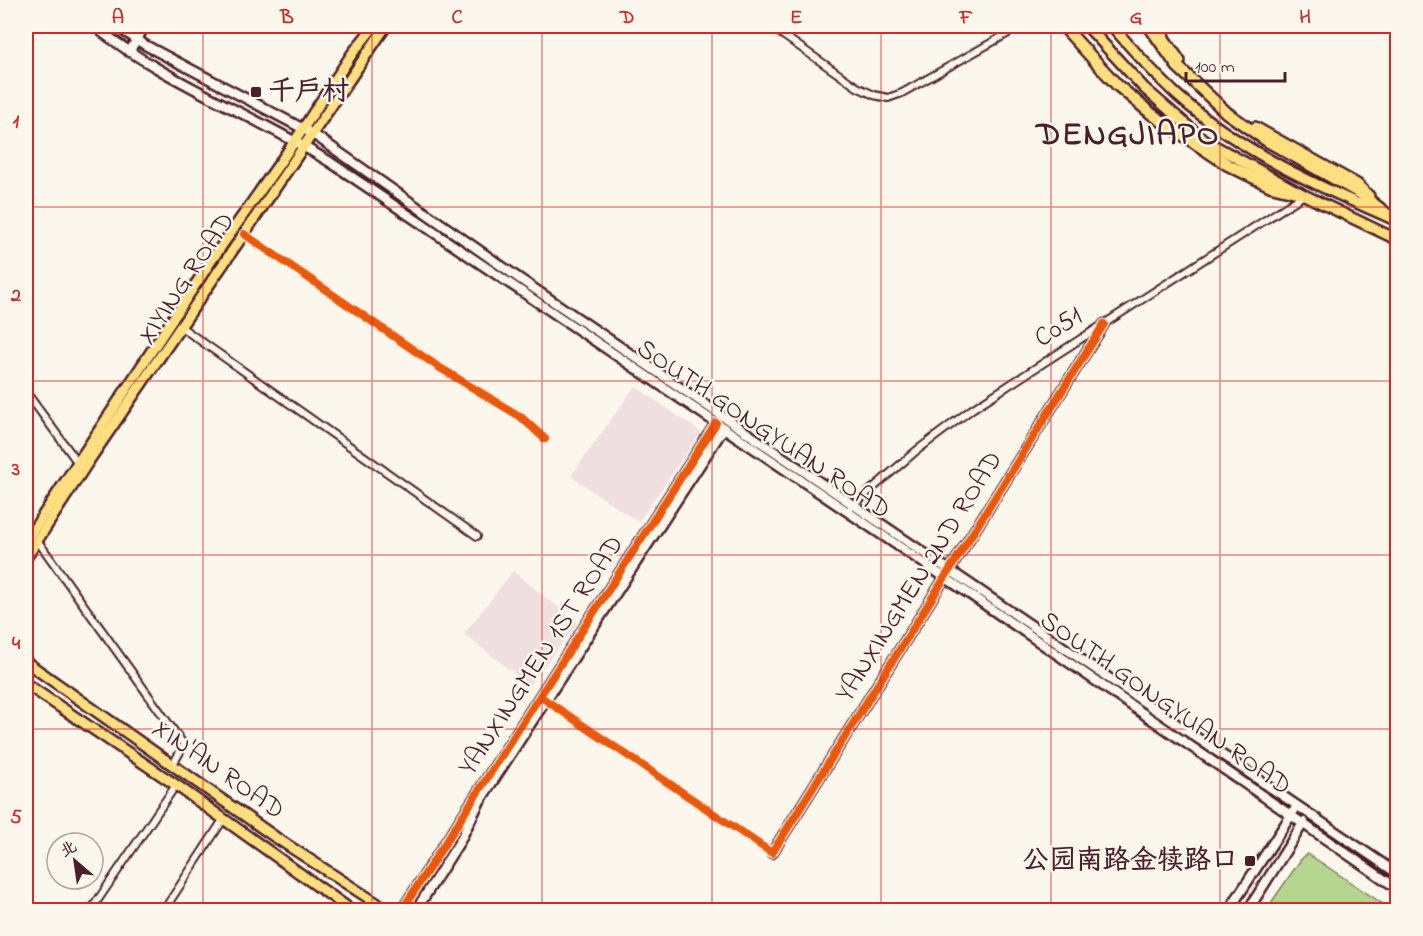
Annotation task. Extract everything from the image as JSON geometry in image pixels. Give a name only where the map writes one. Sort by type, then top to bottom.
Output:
[{"type":"highway","points":[[1063,26],[1117,85],[1153,115],[1228,165],[1272,186],[1302,194]]},
{"type":"highway","points":[[1149,26],[1177,66],[1227,113],[1267,141],[1361,194],[1395,220]]},
{"type":"main road","name":"SOUTH GONGYUAN ROAD","points":[[93,26],[149,64],[305,146],[720,425],[949,568],[1398,874]]},
{"type":"main road","name":"SOUTH GONGYUAN ROAD","points":[[116,26],[313,134],[850,508],[944,577],[1398,889]]},
{"type":"main road","points":[[129,52],[145,26]]},
{"type":"main road","name":"XIYING ROAD","points":[[26,541],[211,261],[374,26]]},
{"type":"main road","name":"XIYING ROAD","points":[[26,558],[386,26]]},
{"type":"main road","points":[[1087,26],[1151,94],[1204,140],[1302,194],[1398,240]]},
{"type":"main road","points":[[1096,34],[1106,26]]},
{"type":"main road","points":[[1112,26],[1172,90],[1227,134],[1267,158],[1395,220]]},
{"type":"main road","points":[[1162,26],[1164,38],[1181,64],[1227,107],[1257,128],[1357,184],[1395,220]]},
{"type":"main road","name":"YANXINGMEN 2ND ROAD","points":[[772,854],[949,568],[1104,324]]},
{"type":"main road","name":"YANXINGMEN 1ST ROAD","points":[[402,910],[543,699],[720,425]]},
{"type":"main road","name":"XIN'AN ROAD","points":[[26,662],[275,837],[387,910]]},
{"type":"main road","name":"XIN'AN ROAD","points":[[26,684],[176,785],[351,910]]},
{"type":"main road","name":"YANXINGMEN 1ST ROAD","points":[[416,910],[460,841],[480,801],[543,699]]},
{"type":"main road","points":[[1229,910],[1297,806]]},
{"type":"main road","points":[[1248,910],[1309,814]]},
{"type":"street","points":[[770,26],[857,87],[874,95],[888,98],[902,93],[1021,26]]},
{"type":"street","name":"C051","points":[[850,508],[916,451],[972,409],[1302,194]]},
{"type":"street","points":[[244,234],[437,366],[521,417],[545,439]]},
{"type":"street","points":[[181,327],[477,536]]},
{"type":"street","points":[[26,392],[78,463]]},
{"type":"street","points":[[37,540],[184,745],[172,766]]},
{"type":"street","points":[[543,699],[772,854]]},
{"type":"street","points":[[91,910],[176,785]]},
{"type":"street","points":[[164,910],[223,820]]},
{"type":"shaded area","points":[[635,386],[701,432],[638,522],[571,476]]},
{"type":"shaded area","points":[[513,571],[578,623],[529,685],[464,634]]},
{"type":"green space","points":[[1308,854],[1392,910],[1266,910],[1302,858]]},
{"type":"cycle path","points":[[244,234],[437,366],[521,417],[545,439]]},
{"type":"cycle path","points":[[541,697],[772,853],[1104,324]]},
{"type":"cycle path","points":[[402,910],[716,423]]},
{"type":"place","name":"千户村","points":[[256,92]]},
{"type":"place","name":"公园南路金犊路口","points":[[1250,861]]},
{"type":"district","name":"DENGJIAPO","points":[[1128,136]]}]
